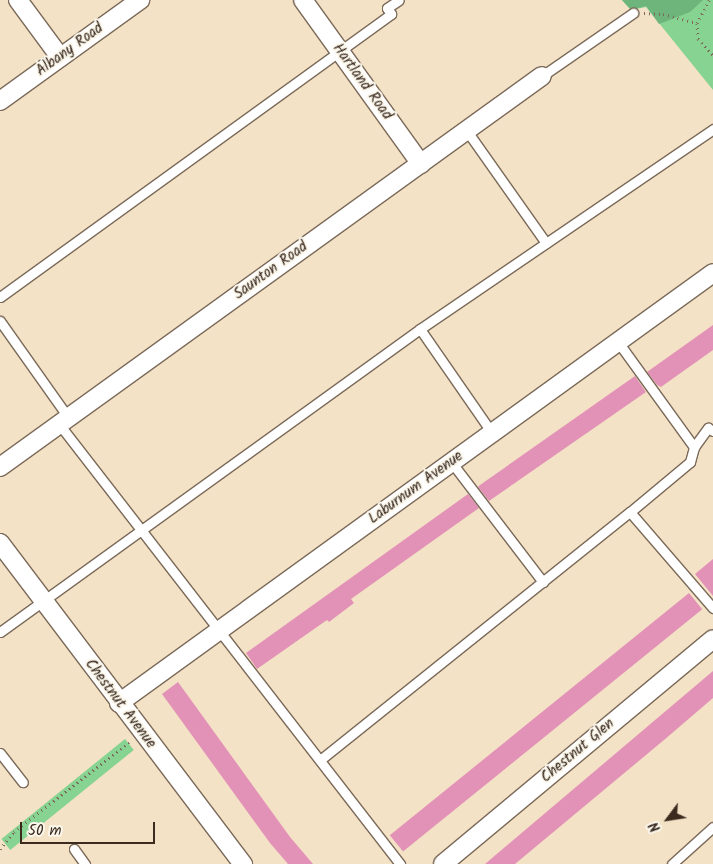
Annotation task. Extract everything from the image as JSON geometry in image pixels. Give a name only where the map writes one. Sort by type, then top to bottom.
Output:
[{"type":"street","points":[[18,0],[60,58]]},
{"type":"street","name":"Albany Road","points":[[0,100],[140,0]]},
{"type":"street","name":"Hartland Road","points":[[303,0],[421,164]]},
{"type":"street","name":"Saunton Road","points":[[0,467],[542,76]]},
{"type":"street","name":"Laburnum Avenue","points":[[119,703],[713,273]]},
{"type":"street","name":"Chestnut Avenue","points":[[0,543],[43,603],[243,864]]},
{"type":"street","name":"Chestnut Glen","points":[[443,864],[713,638]]},
{"type":"lane","points":[[0,297],[391,14],[387,8],[399,0]]},
{"type":"lane","points":[[542,76],[633,13]]},
{"type":"lane","points":[[0,632],[43,603],[420,329],[713,129]]},
{"type":"lane","points":[[467,130],[546,243]]},
{"type":"lane","points":[[0,321],[63,421],[141,531],[400,864]]},
{"type":"lane","points":[[420,329],[492,433]]},
{"type":"lane","points":[[618,342],[694,447]]},
{"type":"lane","points":[[320,760],[690,462],[694,447],[711,427]]},
{"type":"lane","points":[[452,463],[543,582]]},
{"type":"lane","points":[[630,512],[713,608]]},
{"type":"lane","points":[[0,753],[23,782]]},
{"type":"lane","points":[[672,864],[713,827]]},
{"type":"lane","points":[[74,849],[85,864]]},
{"type":"path","points":[[710,0],[698,23],[698,39],[713,55]]},
{"type":"path","points":[[633,13],[663,14],[698,23]]},
{"type":"path","points":[[0,849],[14,832],[141,732]]},
{"type":"green space","points":[[622,0],[713,0],[713,90],[646,7],[631,10]]},
{"type":"green space","points":[[622,0],[703,0],[690,12],[659,24],[646,6],[631,10]]},
{"type":"green space","points":[[125,739],[134,750],[10,850],[1,839]]},
{"type":"building","points":[[713,325],[713,350],[661,387],[657,385],[647,372]]},
{"type":"building","points":[[635,376],[646,392],[489,501],[478,487],[480,485]]},
{"type":"building","points":[[468,494],[479,508],[351,599],[354,603],[329,622],[327,620],[257,669],[246,653]]},
{"type":"building","points":[[713,559],[713,596],[695,574]]},
{"type":"building","points":[[689,593],[702,609],[403,852],[390,835]]},
{"type":"building","points":[[713,671],[713,698],[664,740],[515,864],[485,864]]},
{"type":"building","points":[[178,682],[290,837],[313,864],[288,864],[270,843],[162,694]]}]
